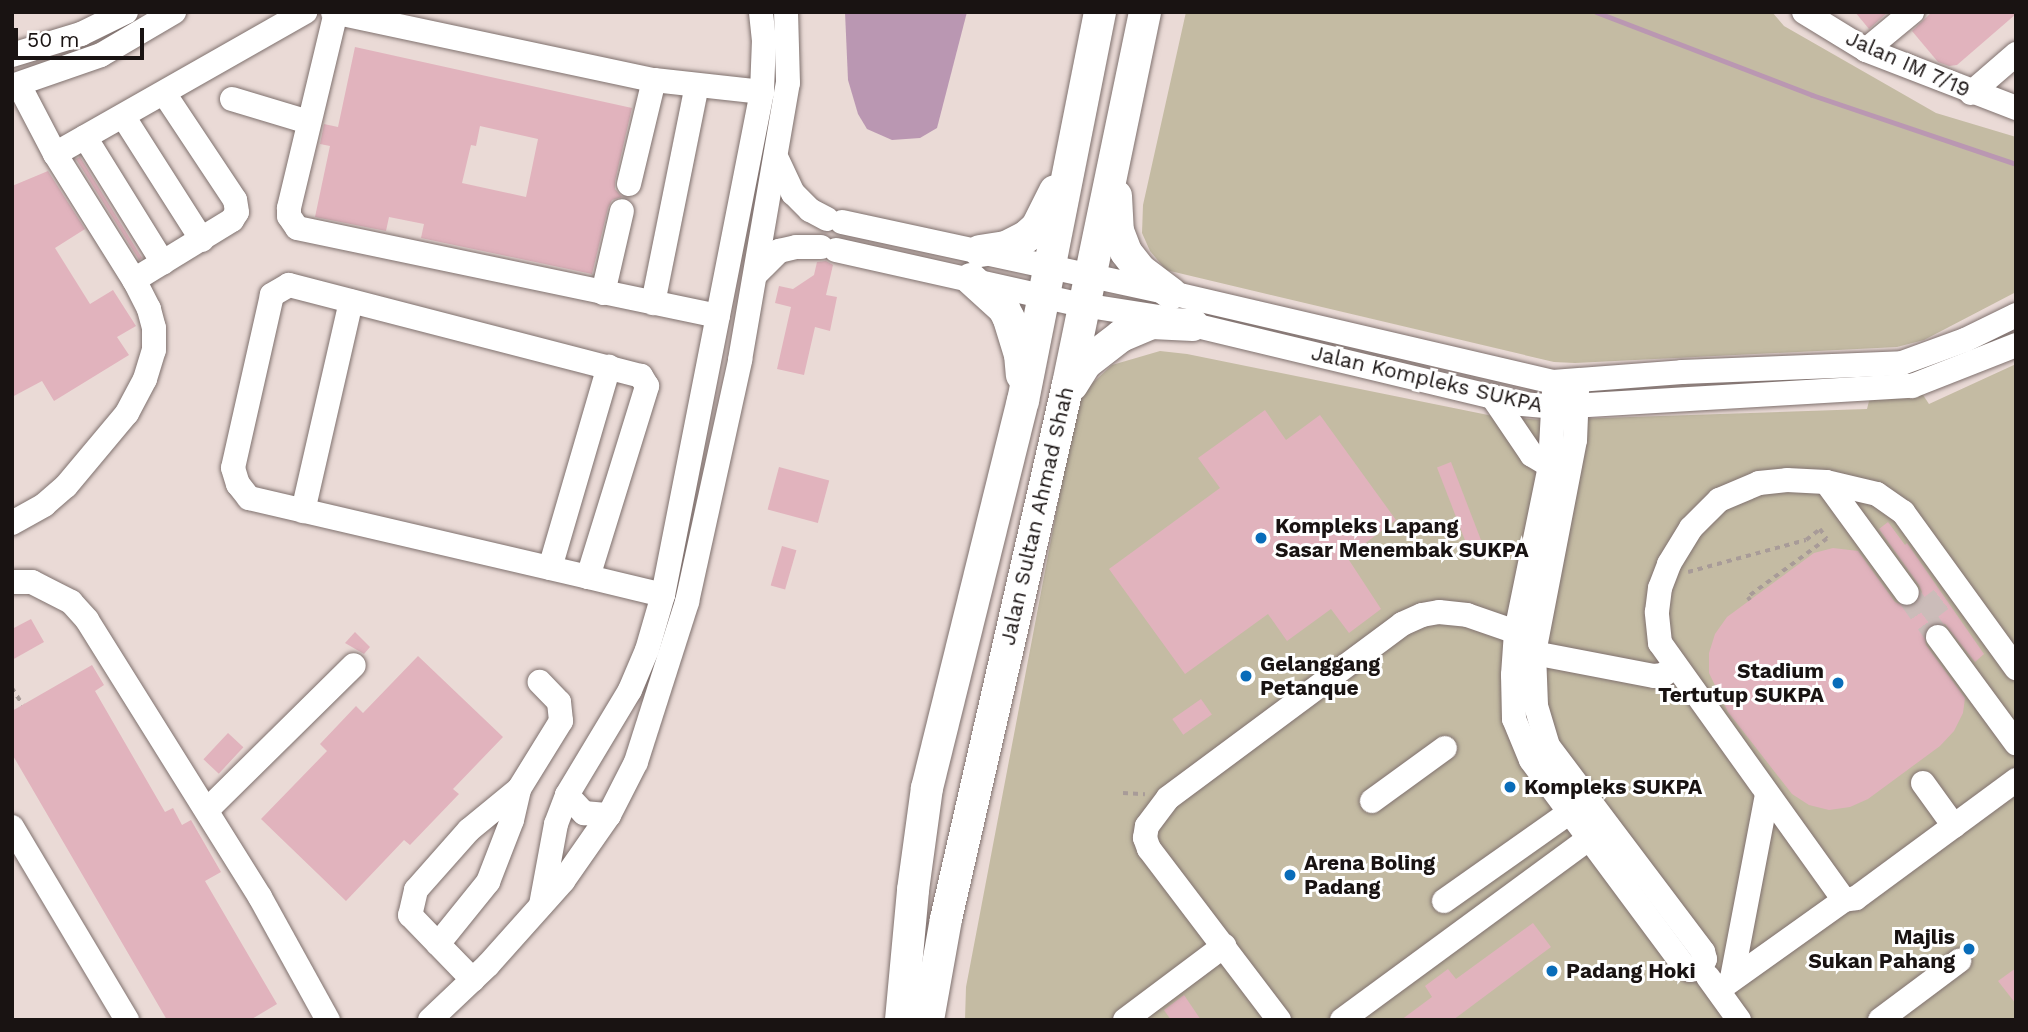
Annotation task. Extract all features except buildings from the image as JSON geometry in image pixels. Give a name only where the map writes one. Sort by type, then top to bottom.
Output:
[{"type":"main road","name":"Jalan Sultan Ahmad Shah","points":[[901,1020],[913,890],[927,788],[1023,401],[1049,282],[1100,12]]},
{"type":"main road","name":"Jalan Sultan Ahmad Shah","points":[[928,1020],[946,919],[1060,417],[1145,12]]},
{"type":"main road","points":[[1023,401],[1020,354],[1009,319],[976,265],[1037,227],[1073,151]]},
{"type":"main road","points":[[1116,153],[1116,220],[1121,241],[1133,262],[1171,293]]},
{"type":"main road","points":[[1060,417],[1073,383],[1086,363],[1107,344],[1152,323],[1193,325]]},
{"type":"street","points":[[12,55],[81,34],[127,12]]},
{"type":"street","points":[[12,523],[44,505],[66,486],[127,412],[145,379],[154,350],[154,328],[149,309],[134,280],[16,86],[109,51],[174,12]]},
{"type":"street","points":[[55,154],[306,12]]},
{"type":"street","points":[[706,314],[297,228],[289,216],[289,208],[335,12],[654,80],[762,92]]},
{"type":"street","points":[[541,906],[551,845],[567,795],[616,716],[635,679],[647,650],[663,595],[706,314],[762,92],[764,41],[761,12]]},
{"type":"street","points":[[430,1020],[472,980],[577,863],[609,815],[636,762],[687,602],[756,274],[788,83],[786,12]]},
{"type":"street","name":"Jalan IM 7/19","points":[[1804,12],[1866,50],[1971,93],[2016,108]]},
{"type":"street","points":[[1866,50],[1912,12]]},
{"type":"street","points":[[1971,93],[2016,54]]},
{"type":"street","points":[[629,184],[654,80]]},
{"type":"street","points":[[653,303],[697,85]]},
{"type":"street","points":[[134,280],[202,240],[232,220],[237,212],[235,200],[164,93]]},
{"type":"street","points":[[232,99],[308,122]]},
{"type":"street","points":[[123,116],[202,240]]},
{"type":"street","points":[[85,137],[163,263]]},
{"type":"street","points":[[776,159],[793,193],[810,210],[976,265],[1049,282]]},
{"type":"street","points":[[603,293],[622,211]]},
{"type":"street","points":[[756,274],[779,251],[796,247],[828,248],[976,265]]},
{"type":"street","name":"Jalan Kompleks SUKPA","points":[[1049,282],[1089,275],[1565,382],[1682,372],[1902,363],[1965,340],[2016,315]]},
{"type":"street","name":"Jalan Kompleks SUKPA","points":[[1049,282],[1083,305],[1193,325],[1492,396],[1565,407],[1912,386],[2016,345]]},
{"type":"street","points":[[588,578],[647,386],[641,376],[289,285],[272,295],[233,468],[238,484],[249,498],[588,578],[663,595]]},
{"type":"street","points":[[303,511],[351,301]]},
{"type":"street","points":[[550,568],[608,366]]},
{"type":"street","points":[[1565,382],[1565,407],[1516,632],[1514,719],[1531,760],[1570,813],[1599,832]]},
{"type":"street","points":[[1492,396],[1532,455],[1550,467]]},
{"type":"street","points":[[1565,407],[1575,440],[1534,653],[1536,706],[1543,733],[1599,832],[1684,965],[1690,970],[1701,968],[1725,984]]},
{"type":"street","points":[[1843,900],[1660,643],[1658,601],[1669,564],[1700,517],[1727,495],[1759,483],[1787,480],[1826,482],[1877,494],[1899,508],[2016,668]]},
{"type":"street","points":[[1826,482],[1907,593]]},
{"type":"street","points":[[12,582],[32,582],[71,602],[88,620],[207,810],[328,1020]]},
{"type":"street","points":[[1279,1020],[1149,849],[1145,838],[1147,826],[1168,799],[1412,619],[1439,612],[1453,612],[1516,632],[1534,653],[1654,676],[1664,675],[1675,667]]},
{"type":"street","points":[[1938,637],[2016,743]]},
{"type":"street","points":[[207,810],[354,665]]},
{"type":"street","points":[[438,944],[488,882],[503,845],[519,789],[561,721],[559,702],[540,682]]},
{"type":"street","points":[[1372,801],[1445,748]]},
{"type":"street","points":[[1725,984],[1843,900],[1856,898],[2016,780]]},
{"type":"street","points":[[1923,783],[1954,826]]},
{"type":"street","points":[[472,980],[410,915],[416,890],[474,825],[519,789]]},
{"type":"street","points":[[1739,1020],[1725,984],[1767,794]]},
{"type":"street","points":[[567,795],[584,813],[609,815]]},
{"type":"street","points":[[1444,901],[1570,813]]},
{"type":"street","points":[[474,825],[490,830],[503,845]]},
{"type":"street","points":[[12,827],[127,1020]]},
{"type":"street","points":[[1342,1020],[1599,832]]},
{"type":"street","points":[[1125,1020],[1224,946]]},
{"type":"street","points":[[1880,1020],[1959,961]]},
{"type":"path","points":[[1690,573],[1806,540],[1819,529],[1826,539],[1748,597],[1750,600]]},
{"type":"path","points":[[12,688],[23,705]]},
{"type":"path","points":[[1123,793],[1148,794]]},
{"type":"shaded area","points":[[845,12],[967,12],[937,128],[920,138],[892,140],[867,129],[858,114],[848,80]]},
{"type":"shaded area","points":[[1186,12],[1772,12],[1784,26],[1936,113],[2016,137],[2016,292],[1924,340],[1897,347],[1575,363],[1554,362],[1166,270],[1150,251],[1142,233],[1143,205]]},
{"type":"shaded area","name":"Kompleks SUKPA","points":[[1160,351],[1187,354],[1493,416],[1542,420],[1867,409],[1870,397],[1923,395],[1929,404],[2016,364],[2016,1020],[965,1020],[966,987],[1076,408],[1084,391],[1112,365]]},
{"type":"waterway","points":[[1596,12],[1812,95],[2016,164]]},
{"type":"tunnel","points":[[1922,614],[1957,587]]},
{"type":"tunnel","points":[[1907,593],[1938,637]]},
{"type":"place","name":"Kompleks Lapang Sasar Menembak SUKPA","points":[[1261,538]]},
{"type":"place","name":"Gelanggang Petanque","points":[[1246,676]]},
{"type":"place","name":"Stadium Tertutup SUKPA","points":[[1838,683]]},
{"type":"place","name":"Kompleks SUKPA","points":[[1510,787]]},
{"type":"place","name":"Arena Boling Padang","points":[[1290,875]]},
{"type":"place","name":"Majlis Sukan Pahang","points":[[1969,949]]},
{"type":"place","name":"Padang Hoki","points":[[1552,971]]}]
